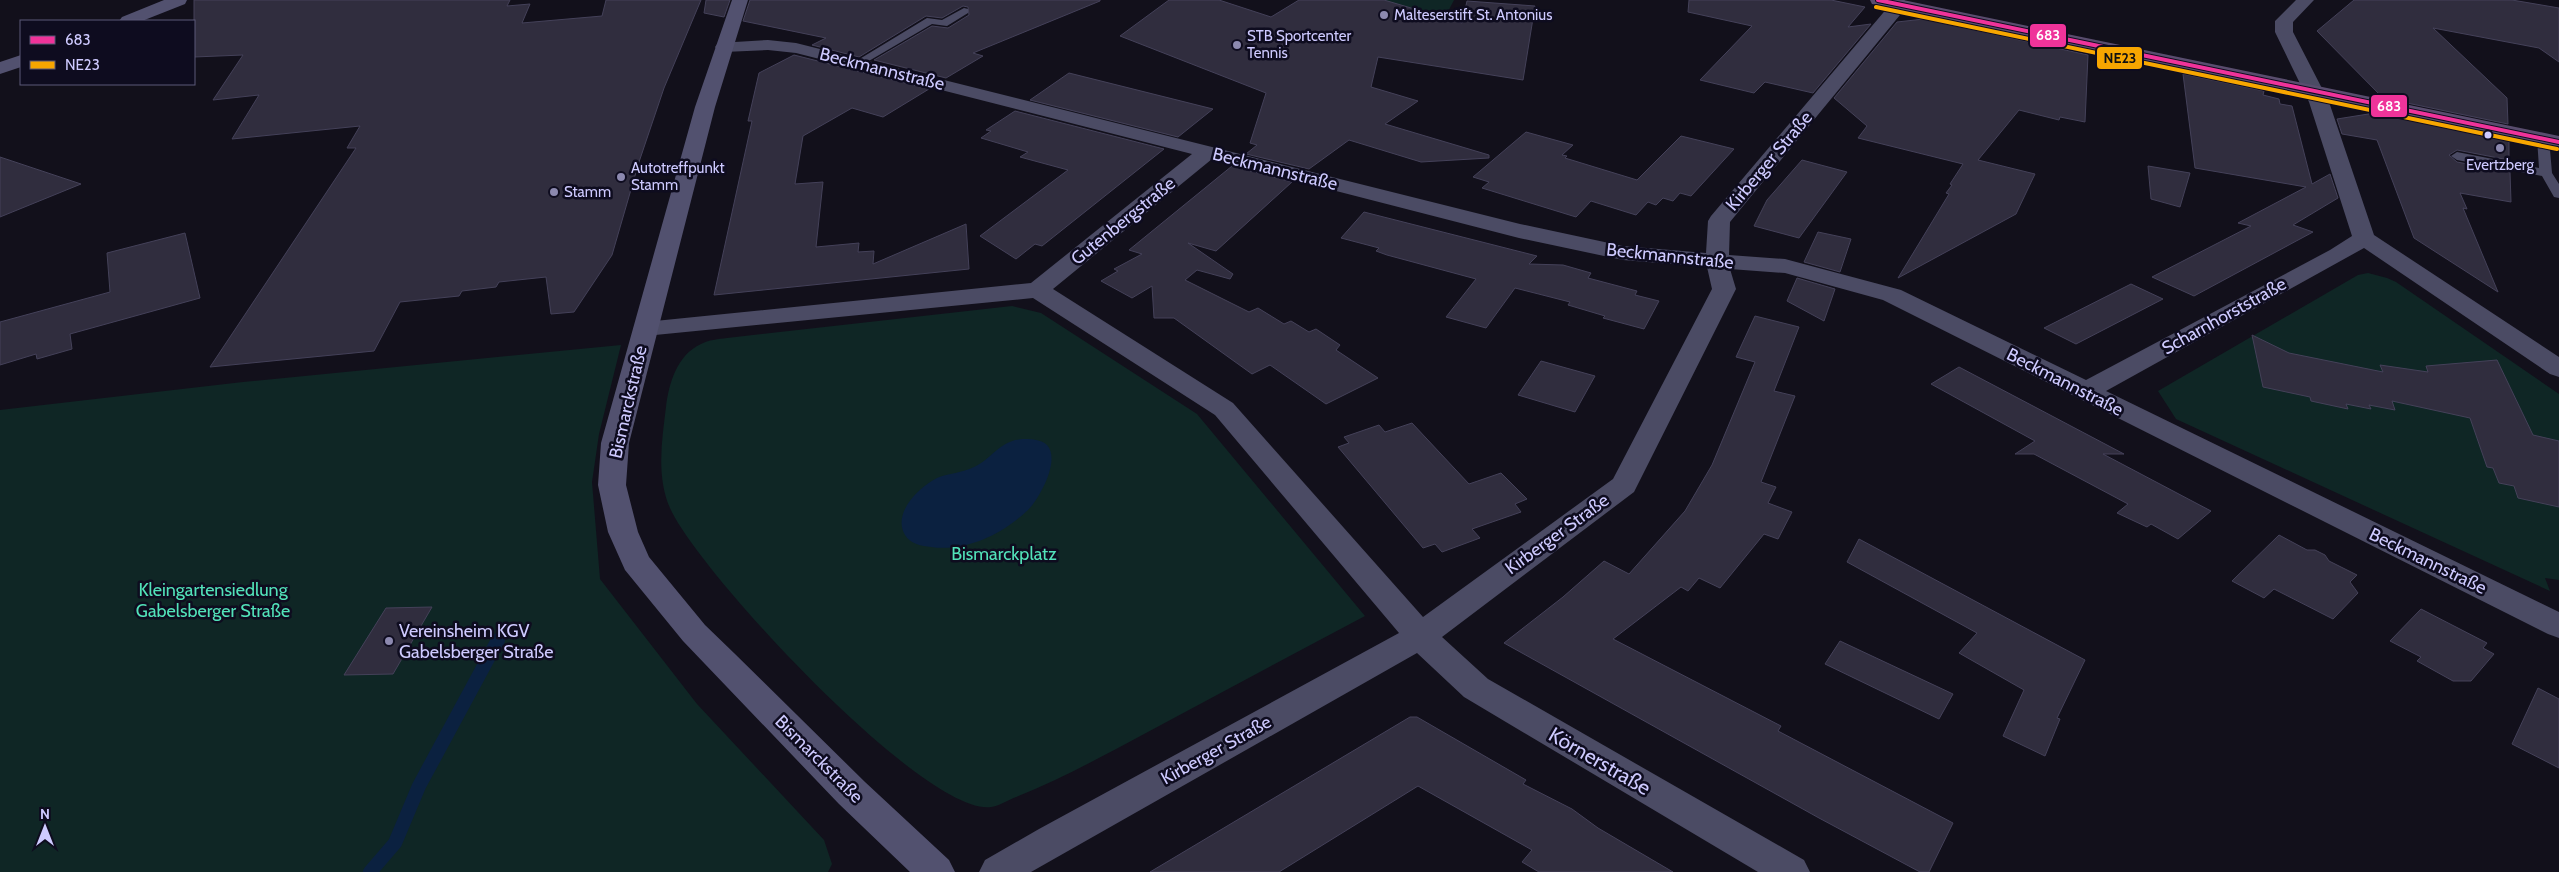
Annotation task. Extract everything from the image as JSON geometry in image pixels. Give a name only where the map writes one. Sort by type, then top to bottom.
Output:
[{"type":"main road","points":[[130,20],[179,0]]},
{"type":"main road","name":"Bismarckstraße","points":[[740,0],[705,107],[620,422],[613,464],[612,485],[616,507],[636,562],[694,633],[852,793],[936,872]]},
{"type":"main road","points":[[1889,2],[2551,140]]},
{"type":"main road","points":[[0,68],[20,60]]},
{"type":"street","points":[[2306,0],[2288,15],[2283,26],[2314,92],[2364,238],[2559,369]]},
{"type":"street","name":"Kirberger Straße","points":[[998,872],[1052,840],[1084,824],[1420,636],[1624,485],[1724,289],[1717,262],[1719,221],[1889,2]]},
{"type":"street","name":"Beckmannstraße","points":[[724,47],[789,46],[1518,231],[1594,248],[1657,257],[1785,266],[1872,288],[1892,295],[2084,392],[2559,626]]},
{"type":"street","name":"Gutenbergstraße","points":[[1038,290],[1208,152]]},
{"type":"street","name":"Scharnhorststraße","points":[[2084,392],[2338,255],[2364,238]]},
{"type":"street","points":[[646,329],[1038,290],[1224,409],[1420,636]]},
{"type":"street","name":"Körnerstraße","points":[[1420,636],[1476,688],[1790,872]]},
{"type":"lane","points":[[858,63],[932,20],[943,24],[964,11]]},
{"type":"lane","points":[[2551,140],[2546,173],[2559,194]]},
{"type":"lane","points":[[2457,156],[2546,173]]},
{"type":"green space","points":[[1384,0],[1454,0],[1438,31],[1421,11],[1412,8],[1409,10]]},
{"type":"green space","points":[[2368,273],[2396,282],[2559,394],[2559,580],[2545,578],[2550,591],[2176,419],[2158,391],[2358,275]]},
{"type":"green space","name":"Bismarckplatz","points":[[1012,306],[1041,313],[1197,414],[1365,616],[1093,761],[1042,786],[991,807],[959,799],[916,773],[867,733],[766,632],[722,582],[689,539],[670,508],[663,483],[661,458],[666,407],[672,379],[680,362],[686,355],[704,343],[727,338]]},
{"type":"green space","name":"Kleingartensiedlung Gabelsberger Straße","points":[[621,345],[599,434],[592,482],[600,579],[697,704],[824,840],[832,864],[828,872],[0,872],[0,410],[243,382]]},
{"type":"water","points":[[1022,439],[1035,440],[1047,445],[1051,452],[1051,460],[1043,489],[1033,505],[1018,519],[996,534],[957,547],[924,546],[916,544],[907,538],[902,527],[902,518],[909,502],[916,494],[937,478],[974,467],[1007,443]]},
{"type":"building","points":[[194,0],[510,0],[507,6],[530,4],[522,23],[602,16],[606,0],[701,0],[664,88],[639,162],[612,255],[574,312],[551,314],[546,277],[499,282],[496,287],[462,291],[459,296],[400,302],[374,351],[210,367],[356,148],[347,148],[360,126],[232,139],[259,95],[213,100],[243,55],[195,57]]},
{"type":"building","points":[[706,0],[730,0],[724,17],[704,13]]},
{"type":"building","points":[[750,0],[1100,1],[973,53],[983,56],[946,78],[874,60],[932,26],[948,28],[969,15],[968,7],[963,6],[942,18],[926,16],[859,57],[812,45],[826,38],[743,21]]},
{"type":"building","points":[[1169,0],[1219,0],[1271,17],[1299,0],[1384,0],[1462,23],[1467,1],[1535,6],[1523,80],[1378,57],[1371,87],[1418,101],[1385,124],[1489,155],[1489,158],[1421,162],[1349,140],[1309,169],[1246,154],[1257,145],[1250,143],[1266,93],[1120,36]]},
{"type":"building","points":[[1689,0],[1831,0],[1865,7],[1848,27],[1871,24],[1813,93],[1765,82],[1754,93],[1700,80],[1752,26],[1688,12]]},
{"type":"building","points":[[2354,0],[2512,0],[2559,8],[2559,62],[2539,48],[2433,28],[2507,98],[2508,124],[2383,98],[2317,31]]},
{"type":"building","points":[[1924,19],[2088,55],[2085,122],[2060,117],[2059,120],[2019,110],[1978,160],[2035,174],[2016,214],[1898,278],[1949,194],[1946,193],[1952,185],[1950,184],[1963,164],[1858,138],[1867,126],[1834,98],[1897,22]]},
{"type":"building","points":[[794,55],[929,89],[883,117],[852,108],[803,136],[795,184],[823,182],[816,247],[859,243],[858,252],[874,251],[873,264],[966,224],[969,269],[714,295],[752,121],[748,121],[759,73]]},
{"type":"building","points":[[1069,73],[1213,109],[1178,137],[1030,100]]},
{"type":"building","points":[[2183,74],[2264,91],[2263,95],[2279,99],[2280,104],[2292,106],[2312,184],[2330,174],[2338,198],[2293,225],[2313,232],[2194,296],[2152,277],[2251,226],[2238,223],[2306,187],[2195,168]]},
{"type":"building","points":[[1015,111],[1164,149],[1042,246],[1035,244],[1016,259],[980,236],[1068,170],[1020,157],[1028,152],[981,138],[991,131],[986,130]]},
{"type":"building","points":[[2381,112],[2509,139],[2509,160],[2457,150],[2449,155],[2457,162],[2510,172],[2511,202],[2460,193],[2467,209],[2463,208],[2498,292],[2414,238],[2377,140],[2342,134],[2337,119]]},
{"type":"building","points":[[1526,132],[1573,145],[1562,155],[1567,156],[1565,158],[1637,180],[1681,136],[1734,149],[1691,196],[1680,193],[1673,201],[1663,198],[1656,205],[1648,202],[1636,215],[1591,201],[1576,217],[1482,188],[1489,182],[1473,177]]},
{"type":"building","points":[[0,157],[81,184],[0,217]]},
{"type":"building","points":[[1802,160],[1847,172],[1799,238],[1754,226],[1767,200]]},
{"type":"building","points":[[1232,166],[1292,182],[1216,251],[1188,243],[1233,274],[1230,279],[1197,270],[1185,280],[1249,312],[1258,308],[1284,324],[1291,321],[1309,332],[1316,329],[1340,345],[1336,350],[1378,378],[1326,404],[1270,365],[1252,374],[1174,318],[1154,318],[1152,286],[1132,298],[1101,281],[1118,271],[1114,269],[1142,254],[1129,250]]},
{"type":"building","points":[[2148,166],[2190,173],[2180,207],[2151,199]]},
{"type":"building","points":[[1364,212],[1537,256],[1529,264],[1563,265],[1591,273],[1588,278],[1637,291],[1635,295],[1659,301],[1644,329],[1603,318],[1605,316],[1568,305],[1570,302],[1515,288],[1486,328],[1446,317],[1476,279],[1387,255],[1376,251],[1379,248],[1341,238]]},
{"type":"building","points":[[1818,232],[1851,239],[1840,272],[1804,262]]},
{"type":"building","points":[[185,233],[200,298],[70,334],[72,349],[37,359],[36,354],[0,365],[0,322],[110,292],[107,253]]},
{"type":"building","points":[[1797,278],[1835,289],[1824,321],[1787,301]]},
{"type":"building","points":[[2131,284],[2163,299],[2076,344],[2044,328]]},
{"type":"building","points":[[1755,316],[1799,327],[1774,391],[1795,396],[1761,482],[1776,487],[1768,503],[1792,512],[1778,539],[1764,534],[1720,588],[1699,578],[1688,591],[1681,587],[1613,639],[1781,726],[1778,731],[1953,823],[1929,872],[1920,872],[1819,818],[1504,643],[1563,597],[1604,561],[1629,574],[1685,511],[1712,465],[1755,362],[1736,357]]},
{"type":"building","points":[[2252,335],[2289,353],[2383,372],[2380,365],[2428,372],[2426,366],[2497,360],[2533,435],[2559,441],[2559,507],[2518,498],[2514,486],[2499,483],[2493,468],[2487,467],[2470,418],[2392,401],[2395,410],[2369,405],[2371,409],[2346,404],[2348,409],[2311,401],[2310,397],[2263,387]]},
{"type":"building","points":[[1541,361],[1595,376],[1575,412],[1518,395]]},
{"type":"building","points":[[1959,367],[2124,454],[2103,454],[2211,511],[2178,539],[2151,524],[2147,527],[2117,513],[2128,504],[2034,454],[2015,454],[2035,441],[1931,384]]},
{"type":"building","points":[[1412,423],[1469,484],[1501,473],[1527,499],[1515,504],[1521,512],[1472,529],[1480,538],[1442,552],[1435,544],[1423,548],[1338,447],[1349,443],[1344,437],[1379,425],[1385,432]]},
{"type":"building","points":[[2279,535],[2307,550],[2315,550],[2325,555],[2329,561],[2357,575],[2350,582],[2358,593],[2333,619],[2274,589],[2264,598],[2232,581]]},
{"type":"building","points":[[1859,539],[2085,660],[2057,718],[2060,719],[2045,756],[2003,736],[2024,690],[1959,653],[1977,633],[1847,562]]},
{"type":"building","name":"Vereinsheim KGV Gabelsberger Straße","points":[[432,607],[393,674],[344,675],[386,608]]},
{"type":"building","points":[[2421,609],[2487,643],[2483,648],[2494,654],[2471,681],[2453,681],[2417,661],[2421,657],[2390,641]]},
{"type":"building","points":[[1840,641],[1953,694],[1939,719],[1825,664]]},
{"type":"building","points":[[2538,688],[2559,699],[2559,768],[2512,744]]},
{"type":"building","points":[[1410,717],[1417,717],[1526,780],[1523,784],[1572,809],[1598,828],[1673,872],[1539,872],[1522,862],[1532,850],[1418,786],[1279,872],[1150,872]]},
{"type":"waterway","points":[[370,872],[395,843],[419,786],[498,640]]},
{"type":"transit line","name":"683","points":[[1878,0],[2559,142]]},
{"type":"transit line","name":"NE23","points":[[1876,7],[2557,149]]},
{"type":"place","name":"Malteserstift St. Antonius","points":[[1384,15]]},
{"type":"place","name":"STB Sportcenter Tennis","points":[[1237,45]]},
{"type":"place","name":"Evertzberg","points":[[2500,148]]},
{"type":"place","name":"Autotreffpunkt Stamm","points":[[621,177]]},
{"type":"place","name":"Stamm","points":[[554,192]]},
{"type":"place","name":"Vereinsheim KGV Gabelsberger Straße","points":[[389,641]]}]
